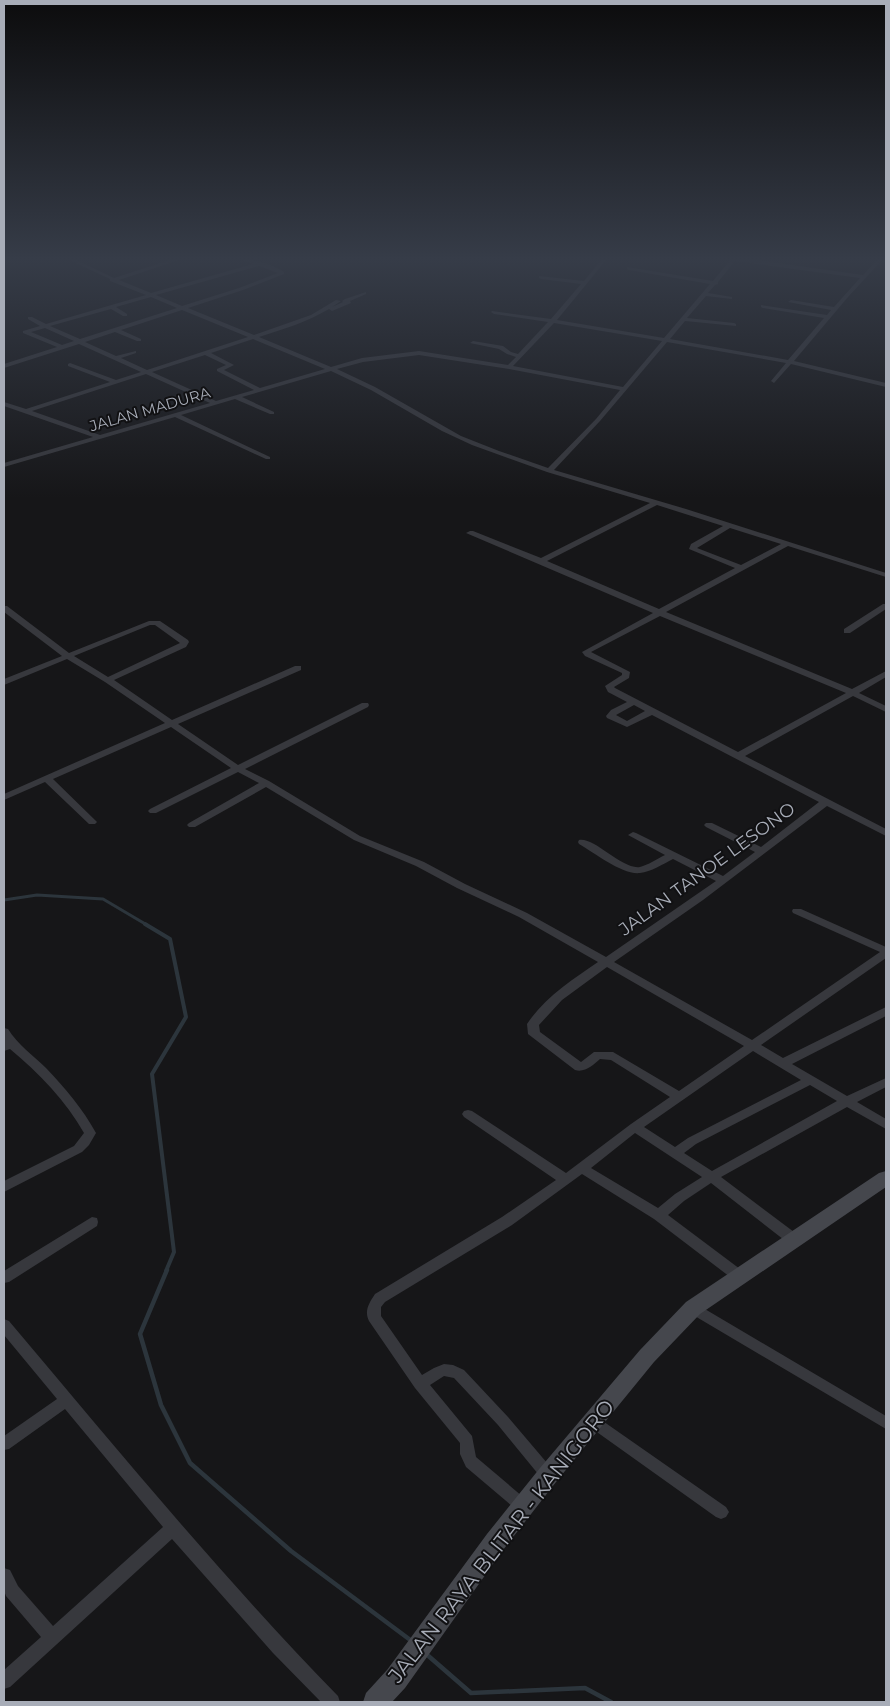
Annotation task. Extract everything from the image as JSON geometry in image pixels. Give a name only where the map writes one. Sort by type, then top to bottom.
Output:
[{"type":"main road","name":"JALAN RAYA BLITAR - KANIGORO","points":[[374,1702],[396,1679],[495,1542],[548,1475],[647,1356],[693,1308],[794,1238],[886,1178]]},
{"type":"street","points":[[41,339],[62,347]]},
{"type":"street","points":[[72,339],[216,403]]},
{"type":"street","points":[[4,366],[89,339]]},
{"type":"street","points":[[27,411],[252,339]]},
{"type":"street","points":[[256,339],[364,383],[442,429],[472,443],[549,471],[886,575]]},
{"type":"street","points":[[509,368],[536,339]]},
{"type":"street","points":[[658,339],[789,362],[886,385]]},
{"type":"street","points":[[774,380],[809,339]]},
{"type":"street","points":[[549,471],[573,448],[666,340]]},
{"type":"street","points":[[473,343],[501,347],[508,353],[520,356]]},
{"type":"street","points":[[114,358],[134,352]]},
{"type":"street","name":"JALAN MADURA","points":[[4,465],[374,358],[418,353],[624,389]]},
{"type":"street","points":[[206,354],[231,365],[219,370],[260,390]]},
{"type":"street","points":[[70,364],[117,382]]},
{"type":"street","points":[[236,397],[272,413]]},
{"type":"street","points":[[4,404],[101,437]]},
{"type":"street","points":[[176,415],[268,458]]},
{"type":"street","points":[[541,561],[656,503]]},
{"type":"street","points":[[728,526],[692,548],[697,552],[742,568]]},
{"type":"street","points":[[470,533],[541,561],[851,692],[886,709]]},
{"type":"street","points":[[786,544],[586,652],[626,672],[626,676],[609,688],[886,833]]},
{"type":"street","points":[[847,630],[886,606]]},
{"type":"street","points":[[4,608],[69,657],[108,680],[237,768],[266,783],[357,838],[420,864],[461,886],[523,915],[752,1045],[886,1125]]},
{"type":"street","points":[[4,682],[152,623],[157,623],[185,642],[183,645],[108,680]]},
{"type":"street","points":[[4,797],[298,668]]},
{"type":"street","points":[[738,756],[886,674]]},
{"type":"street","points":[[634,702],[610,716],[627,724],[652,711]]},
{"type":"street","points":[[152,812],[364,705]]},
{"type":"street","points":[[46,778],[92,822]]},
{"type":"street","points":[[192,825],[266,783]]},
{"type":"street","name":"JALAN TANOE LESONO","points":[[680,1097],[613,1056],[598,1055],[584,1066],[579,1066],[534,1034],[533,1024],[552,1003],[606,962],[723,880],[827,801]]},
{"type":"street","points":[[709,825],[762,851]]},
{"type":"street","points":[[633,835],[723,880]]},
{"type":"street","points":[[583,842],[635,870],[651,866],[672,855]]},
{"type":"street","points":[[524,1507],[471,1462],[467,1441],[420,1384],[374,1317],[374,1306],[380,1298],[507,1221],[566,1180],[635,1128],[886,952],[798,910]]},
{"type":"street","points":[[782,1064],[886,1011]]},
{"type":"street","points":[[4,1032],[8,1046],[61,1094],[90,1133],[78,1149],[4,1187]]},
{"type":"street","points":[[675,1153],[692,1141],[810,1080]]},
{"type":"street","points":[[659,1215],[666,1208],[712,1177],[845,1102],[886,1082]]},
{"type":"street","points":[[468,1114],[566,1180]]},
{"type":"street","points":[[635,1128],[712,1177],[794,1238]]},
{"type":"street","points":[[582,1168],[659,1215],[739,1276]]},
{"type":"street","points":[[4,1278],[92,1222]]},
{"type":"street","points":[[693,1308],[886,1423]]},
{"type":"street","points":[[4,1324],[173,1528],[279,1648],[332,1702]]},
{"type":"street","points":[[420,1384],[445,1369],[459,1374],[503,1421],[548,1475]]},
{"type":"street","points":[[4,1444],[67,1400]]},
{"type":"street","points":[[592,1421],[721,1512]]},
{"type":"street","points":[[4,1680],[173,1528]]},
{"type":"street","points":[[4,1575],[12,1591],[52,1638]]},
{"type":"waterway","points":[[4,900],[37,895],[103,899],[147,925]]},
{"type":"waterway","points":[[145,924],[170,939],[186,1017],[152,1074],[174,1252],[166,1271]]},
{"type":"waterway","points":[[167,1270],[140,1334],[161,1405],[190,1463],[291,1551],[413,1642]]},
{"type":"waterway","points":[[425,1653],[471,1693],[585,1688],[611,1702]]}]
